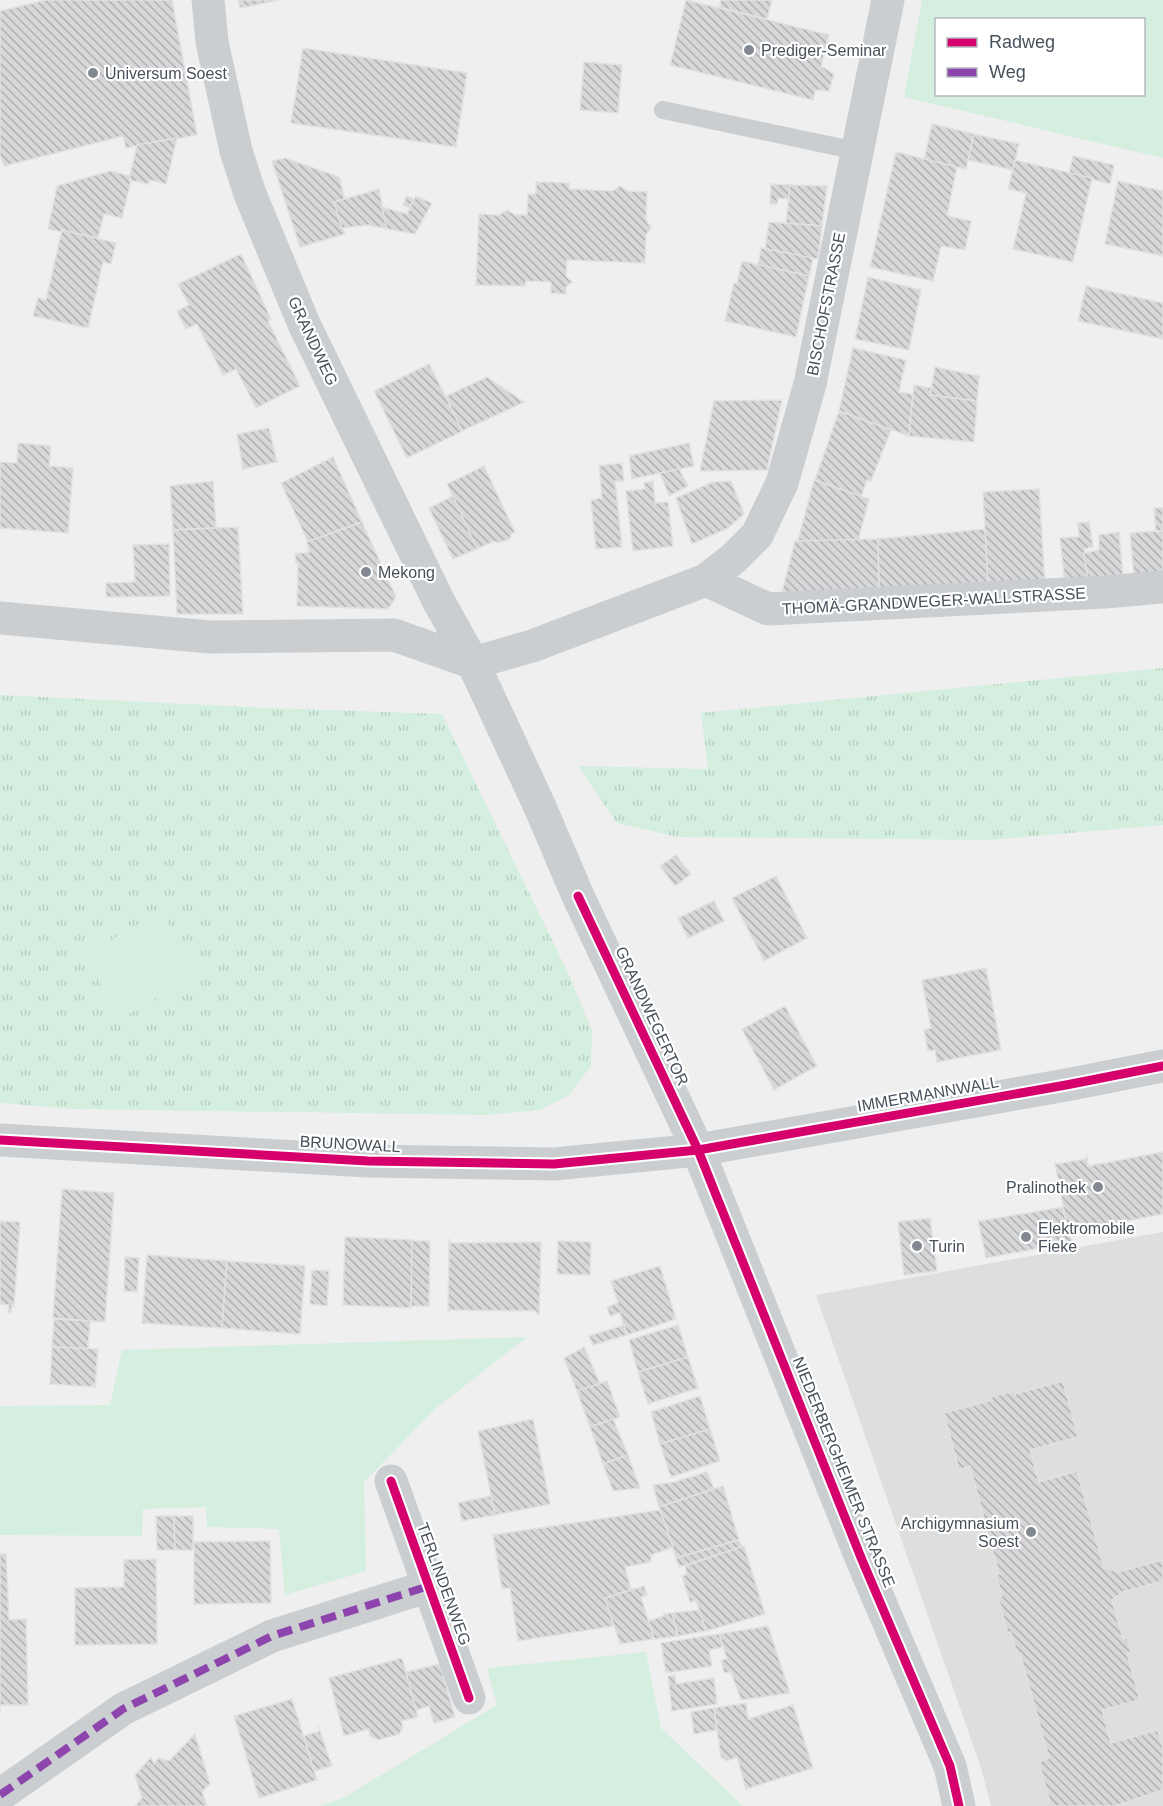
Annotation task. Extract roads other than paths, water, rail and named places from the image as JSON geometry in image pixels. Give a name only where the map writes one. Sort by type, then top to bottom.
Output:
[{"type":"street","name":"GRANDWEG","points":[[208,0],[212,42],[236,151],[250,194],[304,324],[439,602],[473,663]]},
{"type":"street","name":"BISCHOFSTRASSE","points":[[706,580],[734,558],[757,535],[782,483],[810,384],[888,0]]},
{"type":"street","points":[[0,618],[210,637],[394,635],[473,663],[532,646],[706,580]]},
{"type":"street","name":"THOMÄ-GRANDWEGER-WALLSTRASSE","points":[[706,580],[768,609],[1163,587]]},
{"type":"street","name":"GRANDWEGERTOR","points":[[473,663],[540,807],[578,896],[698,1150]]},
{"type":"street","name":"IMMERMANNWALL","points":[[698,1150],[1054,1088],[1163,1066]]},
{"type":"street","name":"BRUNOWALL","points":[[0,1140],[368,1161],[554,1164],[698,1150]]},
{"type":"street","name":"NIEDERBERGHEIMER STRASSE","points":[[698,1150],[862,1560],[950,1766],[953,1801]]},
{"type":"street","name":"TERLINDENWEG","points":[[391,1481],[469,1698]]},
{"type":"street","name":"TERLINDENWEG","points":[[0,1795],[123,1708],[272,1636],[429,1586]]},
{"type":"lane","points":[[663,110],[857,151]]},
{"type":"place","name":"Prediger-Seminar","points":[[749,50]]},
{"type":"place","name":"Universum Soest","points":[[93,73]]},
{"type":"place","name":"Mekong","points":[[366,572]]},
{"type":"place","name":"Pralinothek","points":[[1098,1187]]},
{"type":"place","name":"Elektromobile Fieke","points":[[1026,1237]]},
{"type":"place","name":"Turin","points":[[917,1246]]},
{"type":"place","name":"Archigymnasium Soest","points":[[1031,1532]]}]
